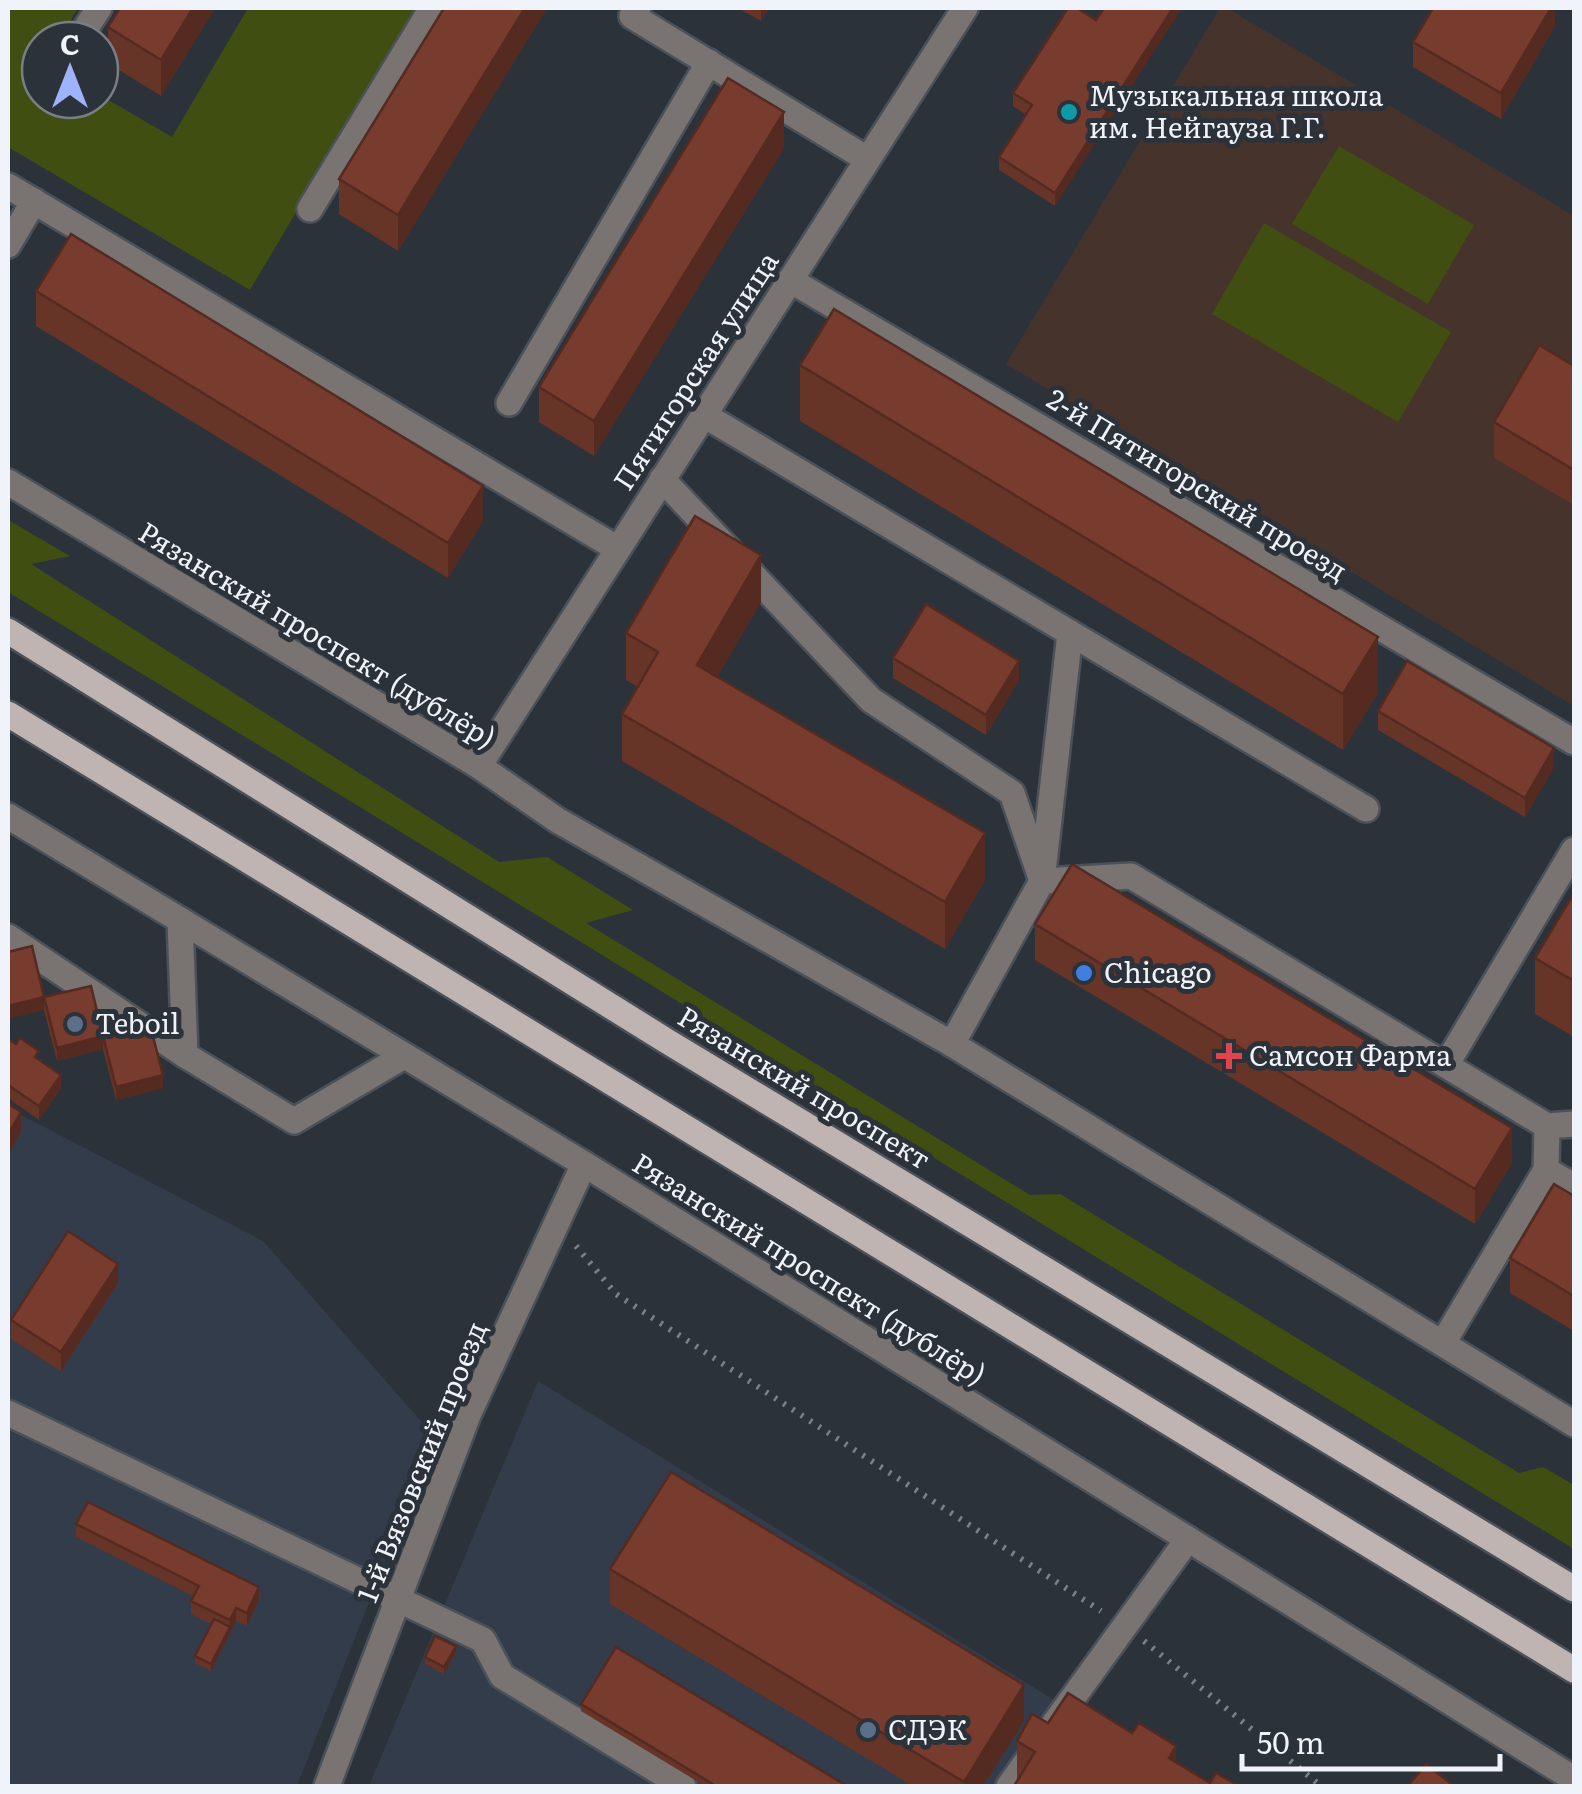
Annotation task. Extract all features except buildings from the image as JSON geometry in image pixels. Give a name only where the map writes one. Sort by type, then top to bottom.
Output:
[{"type":"main road","name":"Рязанский проспект","points":[[8,631],[682,1050],[1574,1589]]},
{"type":"main road","points":[[8,714],[1574,1670]]},
{"type":"street","points":[[310,210],[432,8]]},
{"type":"street","points":[[638,8],[632,16],[867,159]]},
{"type":"street","name":"Пятигорская улица","points":[[479,766],[965,8]]},
{"type":"street","points":[[509,403],[708,62]]},
{"type":"street","points":[[8,186],[618,550]]},
{"type":"street","points":[[8,245],[34,201]]},
{"type":"street","name":"2-й Пятигорский проезд","points":[[790,280],[1574,742]]},
{"type":"street","points":[[704,415],[1366,809]]},
{"type":"street","points":[[662,479],[870,700],[1012,793],[1042,881]]},
{"type":"street","name":"Рязанский проспект (дублёр)","points":[[13,488],[479,766],[556,820],[952,1044],[1574,1424]]},
{"type":"street","points":[[952,1044],[1042,881],[1070,633]]},
{"type":"street","name":"Рязанский проспект (дублёр)","points":[[8,816],[584,1164],[1574,1779]]},
{"type":"street","points":[[1446,1065],[1574,850]]},
{"type":"street","points":[[1042,881],[1131,876],[1548,1126],[1574,1124]]},
{"type":"street","points":[[180,920],[185,1055]]},
{"type":"street","points":[[8,937],[185,1055],[294,1121],[404,1056]]},
{"type":"street","points":[[1443,1343],[1546,1170],[1548,1126]]},
{"type":"street","name":"1-й Вязовский проезд","points":[[327,1786],[468,1415],[584,1164]]},
{"type":"street","points":[[1546,1170],[1574,1186]]},
{"type":"street","points":[[8,1414],[483,1640],[502,1676],[684,1786]]},
{"type":"street","points":[[1009,1786],[1188,1540]]},
{"type":"path","points":[[557,1222],[616,1294],[1127,1628],[1196,1680],[1321,1786]]},
{"type":"shaded area","points":[[1220,8],[1227,8],[1574,216],[1574,706],[1006,364]]},
{"type":"shaded area","points":[[8,1108],[263,1241],[434,1436],[297,1786],[8,1786]]},
{"type":"shaded area","points":[[538,1381],[1193,1786],[369,1786]]},
{"type":"green space","points":[[8,8],[78,8],[71,20],[20,20],[20,120],[120,120],[120,107],[172,137],[248,8],[417,8],[250,290],[8,147]]},
{"type":"green space","points":[[1339,146],[1474,225],[1428,304],[1292,224]]},
{"type":"green space","points":[[1264,223],[1451,332],[1398,422],[1212,314]]},
{"type":"green space","points":[[8,520],[70,556],[31,564],[499,862],[547,857],[633,910],[586,923],[1030,1195],[1060,1194],[1519,1473],[1543,1467],[1574,1485],[1574,1549],[8,592]]},
{"type":"place","name":"Музыкальная школа им. Нейгауза Г.Г.","points":[[1069,112]]},
{"type":"place","name":"Chicago","points":[[1084,973]]},
{"type":"place","name":"Teboil","points":[[75,1024]]},
{"type":"place","name":"Самсон Фарма","points":[[1229,1056]]},
{"type":"place","name":"СДЭК","points":[[868,1730]]}]
